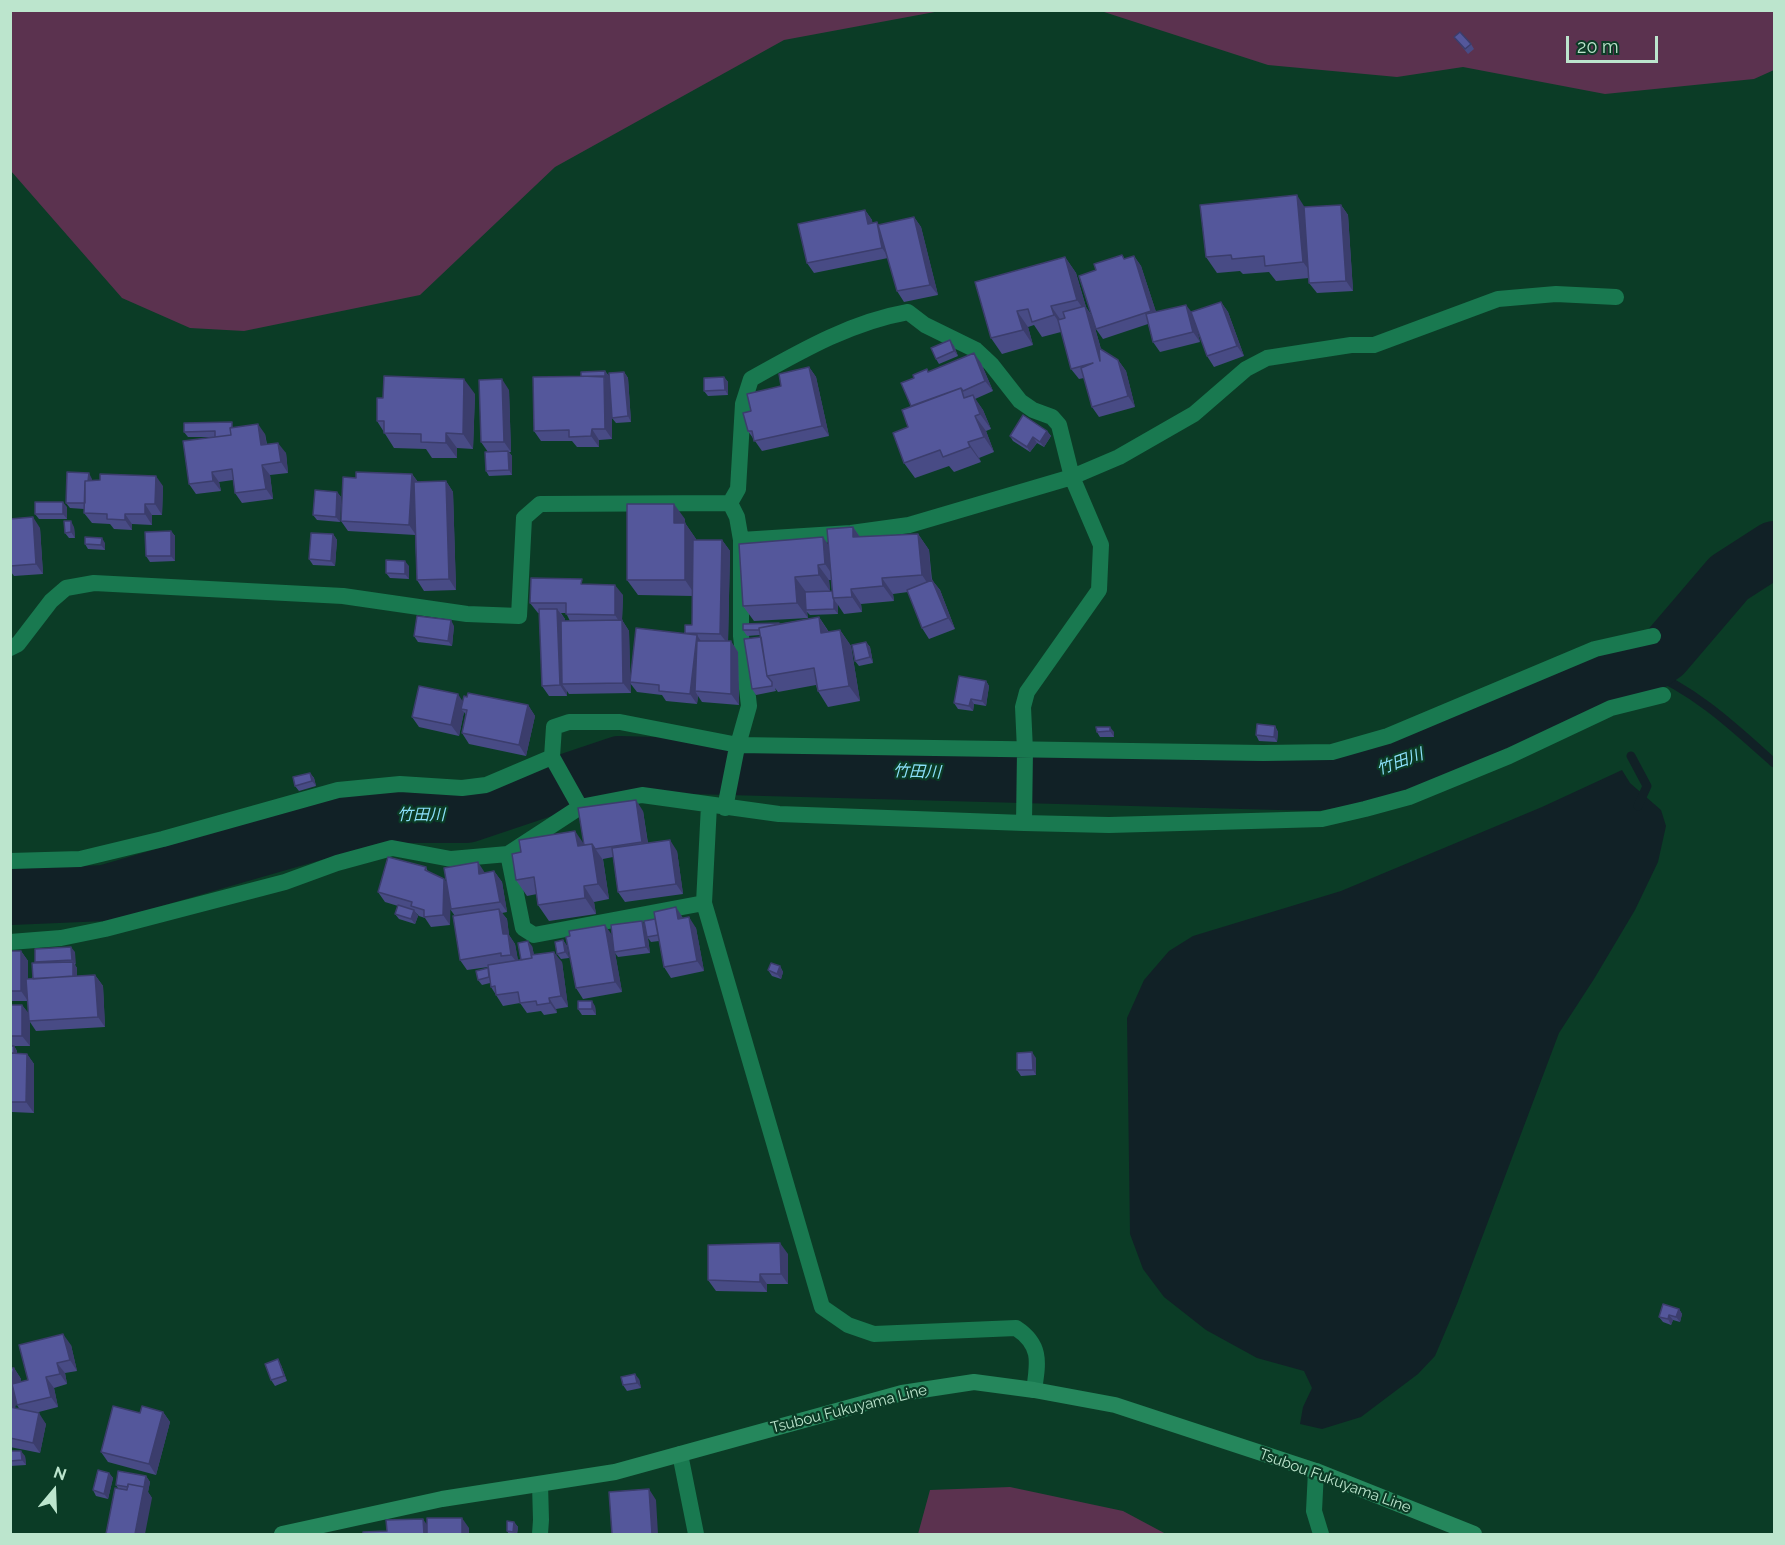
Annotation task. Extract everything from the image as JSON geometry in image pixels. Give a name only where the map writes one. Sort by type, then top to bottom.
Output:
[{"type":"main road","name":"Tsubou Fukuyama Line","points":[[282,1534],[442,1498],[615,1472],[902,1393],[974,1382],[1115,1405],[1316,1471],[1474,1534]]},
{"type":"street","points":[[741,540],[850,533],[909,525],[1071,477],[1119,457],[1194,414],[1246,369],[1268,358],[1351,345],[1374,345],[1498,300],[1556,294],[1616,297]]},
{"type":"street","points":[[730,503],[738,489],[743,404],[751,379],[809,346],[879,317],[908,312],[924,326],[976,350],[991,364],[1020,401],[1033,410],[1052,417],[1059,425],[1071,477],[1101,545],[1099,590],[1027,692],[1023,707],[1024,816]]},
{"type":"street","points":[[730,503],[737,517],[741,540],[741,636],[749,706],[721,802],[704,903],[822,1307],[848,1325],[874,1334],[1016,1329],[1026,1335],[1038,1357],[1034,1390]]},
{"type":"street","points":[[10,648],[18,644],[51,601],[66,588],[94,583],[343,596],[467,614],[519,616],[524,518],[540,504],[730,503]]},
{"type":"street","points":[[579,803],[553,760],[554,727],[569,722],[620,722],[737,748],[1025,754],[1332,752],[1388,736],[1595,649],[1653,636]]},
{"type":"street","points":[[10,942],[61,938],[105,929],[285,882],[337,863],[392,848],[451,860],[508,855],[579,803],[642,795],[721,802],[779,814],[1024,816],[1109,825],[1322,819],[1409,797],[1509,756],[1611,708],[1663,695]]},
{"type":"street","points":[[10,861],[80,859],[164,839],[338,790],[400,784],[462,788],[486,784],[553,760]]},
{"type":"street","points":[[508,855],[523,928],[534,935],[704,903]]},
{"type":"street","points":[[680,1454],[696,1534]]},
{"type":"street","points":[[1316,1471],[1314,1511],[1321,1534]]},
{"type":"street","points":[[540,1484],[540,1534]]},
{"type":"shaded area","points":[[10,11],[940,11],[784,40],[555,167],[420,295],[244,331],[190,328],[122,298],[11,171]]},
{"type":"shaded area","points":[[1101,11],[1774,11],[1774,70],[1754,79],[1605,94],[1463,67],[1397,77],[1268,65]]},
{"type":"shaded area","points":[[1622,770],[1630,783],[1661,810],[1666,826],[1658,862],[1635,910],[1559,1033],[1457,1304],[1435,1356],[1418,1374],[1361,1417],[1322,1429],[1300,1424],[1303,1407],[1312,1388],[1304,1371],[1257,1358],[1206,1330],[1164,1297],[1143,1269],[1130,1234],[1127,1018],[1144,980],[1169,951],[1193,936],[1341,891],[1542,807]]},
{"type":"shaded area","points":[[1010,1487],[1123,1511],[1166,1534],[918,1534],[930,1490]]},
{"type":"building","points":[[1460,32],[1471,44],[1465,49],[1454,37]]},
{"type":"building","points":[[1297,195],[1303,262],[1265,266],[1264,256],[1232,259],[1231,255],[1206,257],[1200,205]]},
{"type":"building","points":[[1341,205],[1346,281],[1309,283],[1304,207]]},
{"type":"building","points":[[865,210],[868,224],[877,222],[882,248],[807,263],[798,224]]},
{"type":"building","points":[[914,217],[930,285],[897,291],[878,225]]},
{"type":"building","points":[[1122,255],[1124,259],[1134,256],[1151,311],[1096,329],[1079,276],[1096,270],[1094,264]]},
{"type":"building","points":[[1065,257],[1077,300],[1051,306],[1054,315],[1032,322],[1028,309],[1017,311],[1023,330],[991,338],[975,282]]},
{"type":"building","points":[[1221,302],[1237,346],[1207,356],[1191,312]]},
{"type":"building","points":[[1186,305],[1193,332],[1153,342],[1146,314]]},
{"type":"building","points":[[1085,306],[1100,361],[1099,348],[1118,360],[1128,396],[1092,407],[1081,368],[1093,363],[1071,369],[1058,320],[1065,318],[1063,312]]},
{"type":"building","points":[[950,340],[954,351],[936,359],[931,348]]},
{"type":"building","points":[[974,353],[985,381],[963,391],[961,388],[911,406],[901,383],[927,369],[928,372]]},
{"type":"building","points":[[809,367],[822,426],[754,441],[752,431],[748,431],[743,413],[751,411],[747,394],[781,386],[779,374]]},
{"type":"building","points":[[605,371],[605,377],[581,376],[581,372]]},
{"type":"building","points":[[624,372],[628,416],[612,418],[609,373]]},
{"type":"building","points":[[384,376],[464,379],[463,434],[446,433],[446,443],[421,442],[421,434],[384,433],[384,421],[377,421],[377,398],[383,398]]},
{"type":"building","points":[[604,376],[605,429],[592,429],[591,436],[569,437],[569,430],[534,431],[533,377]]},
{"type":"building","points":[[724,377],[725,390],[704,391],[704,378]]},
{"type":"building","points":[[502,379],[504,442],[481,442],[479,380]]},
{"type":"building","points":[[961,388],[964,398],[973,395],[980,414],[975,416],[984,437],[968,442],[970,447],[943,457],[940,450],[904,463],[893,433],[908,427],[902,410]]},
{"type":"building","points":[[1023,415],[1047,431],[1040,442],[1033,437],[1027,447],[1010,436]]},
{"type":"building","points":[[232,422],[231,435],[215,437],[215,431],[184,432],[184,423]]},
{"type":"building","points":[[258,424],[261,445],[278,443],[281,462],[262,465],[266,489],[235,493],[232,469],[212,472],[213,481],[189,484],[183,441],[231,435],[230,428]]},
{"type":"building","points":[[508,451],[509,470],[486,471],[485,452]]},
{"type":"building","points":[[67,472],[89,473],[88,481],[85,481],[85,503],[66,503]]},
{"type":"building","points":[[356,472],[412,474],[409,525],[341,521],[343,477],[356,478]]},
{"type":"building","points":[[100,474],[156,476],[155,504],[145,504],[145,514],[125,514],[125,520],[107,519],[107,514],[84,513],[85,481],[100,480]]},
{"type":"building","points":[[446,481],[449,579],[417,580],[414,482]]},
{"type":"building","points":[[315,490],[337,492],[336,517],[313,515]]},
{"type":"building","points":[[35,502],[63,502],[63,514],[35,514]]},
{"type":"building","points":[[627,504],[674,504],[674,523],[685,523],[685,580],[627,580]]},
{"type":"building","points":[[33,517],[36,564],[10,566],[10,519]]},
{"type":"building","points":[[64,521],[71,521],[71,532],[65,533]]},
{"type":"building","points":[[853,527],[853,537],[918,534],[922,575],[882,578],[883,586],[851,589],[852,597],[833,598],[827,529]]},
{"type":"building","points":[[171,531],[171,556],[146,556],[145,532]]},
{"type":"building","points":[[311,533],[333,534],[331,561],[309,559]]},
{"type":"building","points":[[85,537],[102,538],[101,545],[85,544]]},
{"type":"building","points":[[823,537],[825,564],[818,565],[819,575],[795,577],[797,603],[743,606],[739,544]]},
{"type":"building","points":[[693,540],[722,540],[720,634],[685,633],[685,625],[692,625]]},
{"type":"building","points":[[386,560],[405,561],[405,574],[386,573]]},
{"type":"building","points":[[531,578],[582,579],[581,584],[615,585],[615,615],[566,614],[566,603],[530,603]]},
{"type":"building","points":[[932,580],[948,618],[922,628],[907,590]]},
{"type":"building","points":[[832,591],[834,609],[806,610],[805,592]]},
{"type":"building","points":[[539,609],[557,609],[560,685],[542,686]]},
{"type":"building","points":[[417,616],[451,620],[448,641],[414,636]]},
{"type":"building","points":[[819,617],[821,633],[840,630],[849,686],[818,691],[814,668],[767,676],[759,628]]},
{"type":"building","points":[[622,620],[623,683],[562,684],[561,621]]},
{"type":"building","points":[[779,623],[759,628],[759,630],[743,630],[743,624]]},
{"type":"building","points":[[636,628],[697,635],[690,694],[659,691],[659,685],[630,682]]},
{"type":"building","points":[[761,637],[767,676],[772,686],[752,689],[744,639]]},
{"type":"building","points":[[697,641],[731,641],[731,694],[695,691]]},
{"type":"building","points":[[866,642],[870,657],[855,661],[852,645]]},
{"type":"building","points":[[959,676],[986,681],[982,701],[971,699],[969,706],[954,703]]},
{"type":"building","points":[[419,686],[458,694],[451,725],[412,717]]},
{"type":"building","points":[[468,693],[528,705],[519,745],[462,733],[467,710],[461,709],[464,696],[467,697]]},
{"type":"building","points":[[1257,724],[1275,726],[1274,737],[1256,735]]},
{"type":"building","points":[[1096,727],[1110,727],[1110,731],[1097,732]]},
{"type":"building","points":[[310,773],[312,781],[295,786],[293,777]]},
{"type":"building","points":[[636,800],[642,842],[595,849],[592,844],[584,845],[578,808]]},
{"type":"building","points":[[575,831],[578,846],[592,844],[598,884],[584,886],[585,898],[538,905],[534,877],[516,880],[512,854],[521,852],[519,840]]},
{"type":"building","points":[[670,840],[676,884],[618,892],[612,848]]},
{"type":"building","points":[[388,857],[426,867],[425,870],[444,879],[443,915],[424,917],[424,910],[411,906],[412,902],[378,892]]},
{"type":"building","points":[[478,862],[479,874],[494,871],[500,902],[451,909],[444,868]]},
{"type":"building","points":[[398,905],[414,910],[411,919],[395,914]]},
{"type":"building","points":[[676,907],[678,919],[689,917],[697,961],[664,967],[654,912]]},
{"type":"building","points":[[499,909],[503,934],[508,934],[511,955],[501,956],[501,953],[460,960],[453,916]]},
{"type":"building","points":[[655,919],[658,935],[647,937],[644,921]]},
{"type":"building","points":[[642,921],[646,947],[614,952],[611,925]]},
{"type":"building","points":[[605,925],[615,982],[576,988],[566,937],[570,936],[569,931]]},
{"type":"building","points":[[563,940],[565,952],[557,954],[555,942]]},
{"type":"building","points":[[528,941],[532,958],[521,960],[518,943]]},
{"type":"building","points":[[71,947],[72,960],[35,962],[35,949]]},
{"type":"building","points":[[10,951],[21,951],[21,991],[10,991]]},
{"type":"building","points":[[554,952],[561,996],[549,998],[550,1003],[537,1005],[536,1001],[520,1003],[518,992],[496,995],[495,986],[491,987],[488,965]]},
{"type":"building","points":[[73,962],[73,976],[33,979],[32,963]]},
{"type":"building","points":[[771,963],[780,966],[777,974],[768,970]]},
{"type":"building","points":[[488,968],[489,977],[478,980],[476,971]]},
{"type":"building","points":[[95,975],[98,1017],[29,1021],[26,979]]},
{"type":"building","points":[[578,1001],[592,1001],[592,1009],[578,1009]]},
{"type":"building","points":[[10,1005],[22,1005],[22,1036],[10,1036]]},
{"type":"building","points":[[10,1046],[14,1046],[14,1053],[10,1053]]},
{"type":"building","points":[[1032,1052],[1033,1070],[1017,1070],[1017,1053]]},
{"type":"building","points":[[10,1053],[27,1054],[26,1102],[10,1102]]},
{"type":"building","points":[[780,1243],[781,1274],[760,1274],[760,1282],[708,1280],[708,1245]]},
{"type":"building","points":[[1663,1304],[1679,1309],[1676,1317],[1669,1315],[1668,1319],[1659,1317]]},
{"type":"building","points":[[63,1334],[70,1360],[57,1363],[60,1374],[46,1377],[51,1397],[17,1405],[12,1384],[28,1380],[19,1345]]},
{"type":"building","points":[[278,1359],[284,1376],[271,1380],[265,1364]]},
{"type":"building","points":[[10,1368],[14,1368],[10,1384]]},
{"type":"building","points":[[635,1374],[637,1383],[623,1385],[621,1377]]},
{"type":"building","points":[[113,1406],[140,1413],[142,1406],[163,1412],[149,1464],[101,1452]]},
{"type":"building","points":[[10,1407],[39,1413],[33,1443],[10,1438]]},
{"type":"building","points":[[10,1451],[21,1451],[22,1460],[10,1461]]},
{"type":"building","points":[[98,1470],[109,1473],[104,1494],[93,1490]]},
{"type":"building","points":[[118,1471],[146,1476],[144,1487],[128,1484],[128,1487],[116,1485]]},
{"type":"building","points":[[128,1484],[144,1487],[135,1534],[106,1534],[115,1488],[127,1490]]},
{"type":"building","points":[[649,1489],[652,1534],[612,1534],[609,1492]]},
{"type":"building","points":[[427,1518],[462,1518],[462,1534],[427,1534]]},
{"type":"building","points":[[423,1519],[424,1534],[363,1534],[363,1532],[387,1531],[386,1520]]},
{"type":"building","points":[[507,1521],[514,1522],[513,1532],[507,1531]]},
{"type":"waterway","name":"竹田川","points":[[10,897],[105,893],[376,815],[467,815],[619,764],[1316,783],[1373,773],[1642,669],[1664,654],[1729,578],[1774,549]]},
{"type":"waterway","points":[[1642,669],[1661,677],[1696,698],[1774,763]]},
{"type":"waterway","points":[[1592,689],[1599,702]]},
{"type":"waterway","points":[[1631,756],[1647,786],[1638,806]]}]
